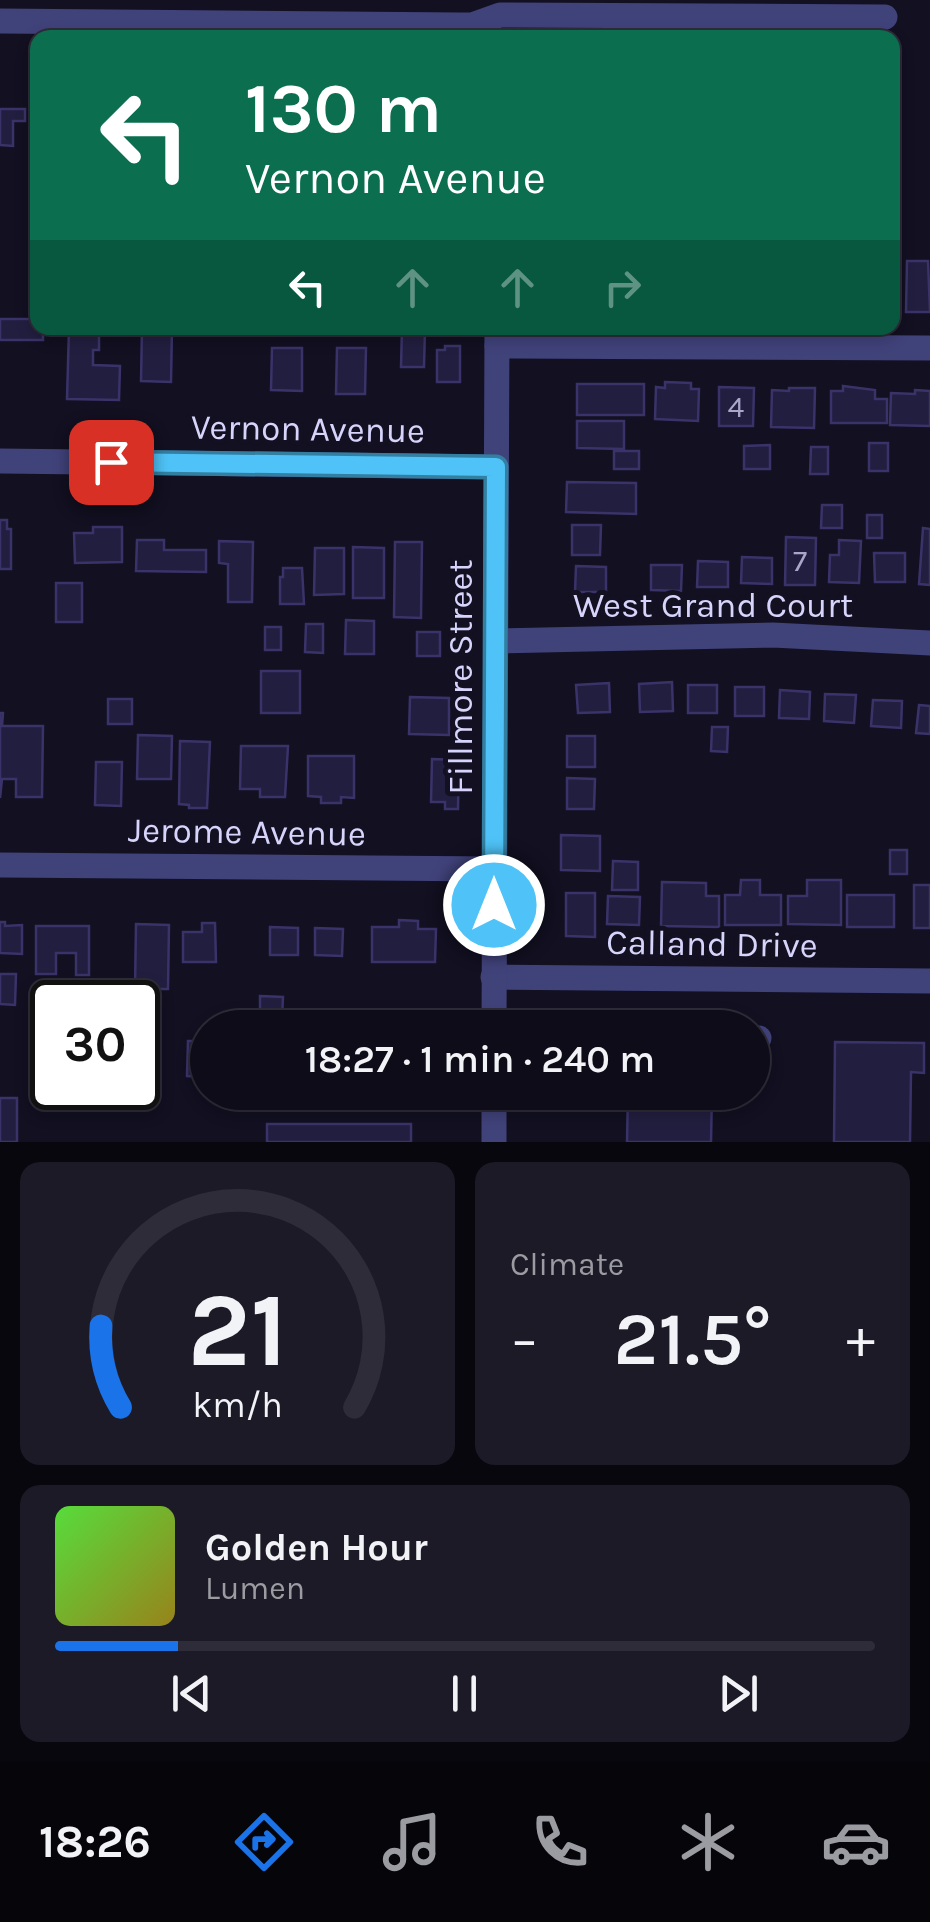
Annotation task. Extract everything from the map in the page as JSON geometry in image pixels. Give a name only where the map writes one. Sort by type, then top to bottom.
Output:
[{"type":"street","points":[[0,21],[461,26],[500,17],[885,17]]},
{"type":"street","points":[[497,337],[930,348]]},
{"type":"street","name":"Fillmore Street","points":[[494,1010],[497,337]]},
{"type":"street","name":"Vernon Avenue","points":[[0,461],[496,467]]},
{"type":"street","name":"West Grand Court","points":[[496,641],[773,635],[930,644]]},
{"type":"street","name":"Jerome Avenue","points":[[0,865],[494,868]]},
{"type":"street","name":"Calland Drive","points":[[493,978],[930,981]]},
{"type":"street","points":[[494,1110],[494,1142]]},
{"type":"building","points":[[0,109],[25,109],[25,121],[13,121],[13,146],[0,145]]},
{"type":"building","points":[[907,261],[928,261],[930,312],[906,312]]},
{"type":"building","points":[[0,319],[30,319],[30,335],[43,335],[43,340],[0,340]]},
{"type":"building","points":[[69,335],[99,335],[93,365],[120,366],[119,400],[67,399]]},
{"type":"building","points":[[142,335],[172,335],[171,382],[141,381]]},
{"type":"building","points":[[402,335],[425,335],[424,367],[401,367]]},
{"type":"building","points":[[445,346],[460,346],[460,382],[437,382],[437,350],[445,350]]},
{"type":"building","points":[[272,348],[302,348],[302,391],[271,390]]},
{"type":"building","points":[[337,348],[366,348],[365,394],[336,394]]},
{"type":"building","points":[[665,382],[691,383],[691,389],[699,389],[698,421],[655,419],[656,387],[665,388]]},
{"type":"building","points":[[577,384],[644,384],[644,415],[577,415]]},
{"type":"building","points":[[843,386],[875,390],[875,399],[887,399],[887,423],[831,423],[831,391],[843,391]]},
{"type":"building","points":[[719,387],[754,388],[753,426],[719,426]]},
{"type":"building","points":[[815,388],[814,428],[771,427],[772,390]]},
{"type":"building","points":[[915,390],[930,391],[930,426],[890,425],[891,393],[915,394]]},
{"type":"building","points":[[577,421],[624,421],[624,449],[577,448]]},
{"type":"building","points":[[869,443],[888,443],[888,471],[869,471]]},
{"type":"building","points":[[770,445],[770,469],[744,469],[744,446]]},
{"type":"building","points":[[811,447],[828,447],[828,474],[810,474]]},
{"type":"building","points":[[614,451],[639,451],[639,469],[614,469]]},
{"type":"building","points":[[567,482],[636,483],[636,514],[566,512]]},
{"type":"building","points":[[822,505],[842,505],[842,528],[821,528]]},
{"type":"building","points":[[867,515],[882,515],[882,538],[867,538]]},
{"type":"building","points":[[0,520],[7,520],[7,529],[11,529],[11,569],[0,569]]},
{"type":"building","points":[[572,525],[601,525],[600,555],[572,555]]},
{"type":"building","points":[[93,527],[122,527],[122,562],[75,563],[74,533],[93,533]]},
{"type":"building","points":[[923,528],[930,529],[930,585],[919,584]]},
{"type":"building","points":[[786,537],[816,538],[815,585],[785,585]]},
{"type":"building","points":[[137,540],[164,540],[164,550],[206,550],[206,572],[136,571]]},
{"type":"building","points":[[839,540],[861,541],[859,583],[829,582],[830,555],[839,555]]},
{"type":"building","points":[[219,541],[253,542],[252,602],[228,602],[228,564],[219,563]]},
{"type":"building","points":[[395,542],[422,542],[421,618],[394,617]]},
{"type":"building","points":[[353,547],[384,548],[384,598],[353,598]]},
{"type":"building","points":[[315,548],[344,548],[344,594],[314,595]]},
{"type":"building","points":[[874,553],[905,553],[905,582],[875,582]]},
{"type":"building","points":[[742,557],[772,558],[772,584],[741,583]]},
{"type":"building","points":[[698,561],[728,562],[728,587],[697,587]]},
{"type":"building","points":[[651,565],[682,565],[681,591],[651,590]]},
{"type":"building","points":[[576,566],[606,567],[606,592],[575,592]]},
{"type":"building","points":[[283,568],[302,568],[304,604],[280,604]]},
{"type":"building","points":[[56,583],[82,583],[82,622],[56,622]]},
{"type":"building","points":[[346,620],[374,621],[374,654],[345,654]]},
{"type":"building","points":[[306,624],[323,624],[323,653],[305,652]]},
{"type":"building","points":[[265,627],[281,627],[281,650],[265,650]]},
{"type":"building","points":[[417,632],[440,632],[440,656],[417,656]]},
{"type":"building","points":[[261,671],[300,671],[300,713],[261,713]]},
{"type":"building","points":[[672,682],[673,711],[640,712],[639,684]]},
{"type":"building","points":[[609,683],[610,712],[578,713],[576,685]]},
{"type":"building","points":[[688,685],[717,685],[717,713],[688,713]]},
{"type":"building","points":[[735,687],[764,687],[764,716],[735,716]]},
{"type":"building","points":[[780,690],[810,692],[809,719],[779,718]]},
{"type":"building","points":[[825,694],[856,695],[854,723],[824,721]]},
{"type":"building","points":[[410,697],[449,698],[449,735],[409,734]]},
{"type":"building","points":[[108,699],[132,699],[132,724],[108,724]]},
{"type":"building","points":[[873,700],[902,701],[901,728],[871,726]]},
{"type":"building","points":[[919,705],[930,706],[930,734],[916,733]]},
{"type":"building","points":[[0,713],[2,726],[43,726],[42,797],[16,797],[16,779],[2,779],[0,798]]},
{"type":"building","points":[[712,727],[728,727],[727,752],[711,751]]},
{"type":"building","points":[[138,735],[172,736],[171,779],[137,779]]},
{"type":"building","points":[[567,736],[595,736],[595,767],[567,767]]},
{"type":"building","points":[[180,741],[210,742],[207,808],[179,804]]},
{"type":"building","points":[[241,746],[288,746],[285,797],[260,797],[260,789],[240,789]]},
{"type":"building","points":[[308,756],[354,756],[354,798],[321,803],[321,797],[308,796]]},
{"type":"building","points":[[432,759],[459,760],[458,809],[445,809],[445,802],[431,802]]},
{"type":"building","points":[[96,762],[122,762],[121,806],[95,805]]},
{"type":"building","points":[[567,778],[595,779],[594,809],[567,809]]},
{"type":"building","points":[[561,835],[600,836],[600,871],[561,870]]},
{"type":"building","points":[[890,850],[907,850],[907,874],[890,874]]},
{"type":"building","points":[[613,861],[638,862],[638,890],[612,890]]},
{"type":"building","points":[[741,880],[760,880],[760,895],[781,895],[781,925],[725,925],[725,895],[740,895]]},
{"type":"building","points":[[807,880],[841,880],[841,925],[788,924],[788,896],[807,896]]},
{"type":"building","points":[[662,882],[706,883],[706,896],[719,896],[719,927],[661,926]]},
{"type":"building","points":[[914,885],[930,885],[930,928],[914,928]]},
{"type":"building","points":[[566,893],[595,893],[595,937],[566,936]]},
{"type":"building","points":[[847,895],[894,895],[894,927],[847,927]]},
{"type":"building","points":[[608,896],[640,897],[639,925],[607,924]]},
{"type":"building","points":[[399,920],[418,921],[418,929],[436,929],[435,962],[372,962],[372,927],[399,927]]},
{"type":"building","points":[[0,922],[5,922],[5,926],[22,925],[22,954],[0,953]]},
{"type":"building","points":[[202,923],[215,923],[216,962],[183,962],[183,932],[202,932]]},
{"type":"building","points":[[136,924],[169,925],[168,989],[160,989],[160,980],[135,980]]},
{"type":"building","points":[[36,926],[89,926],[89,975],[76,975],[76,953],[56,953],[56,974],[36,974]]},
{"type":"building","points":[[270,927],[298,928],[298,955],[270,955]]},
{"type":"building","points":[[315,928],[343,929],[342,956],[315,955]]},
{"type":"building","points":[[0,974],[16,974],[15,1005],[0,1004]]},
{"type":"building","points":[[260,996],[283,997],[282,1010],[260,1010]]},
{"type":"building","points":[[188,1041],[190,1041],[190,1076]]},
{"type":"building","points":[[835,1042],[924,1043],[924,1073],[911,1072],[910,1142],[834,1142]]},
{"type":"building","points":[[0,1098],[17,1098],[17,1142],[0,1142]]},
{"type":"building","points":[[628,1110],[712,1110],[711,1142],[627,1142]]},
{"type":"building","points":[[267,1124],[411,1124],[411,1142],[267,1142]]},
{"type":"route","points":[[111,462],[496,467],[494,905]]}]
